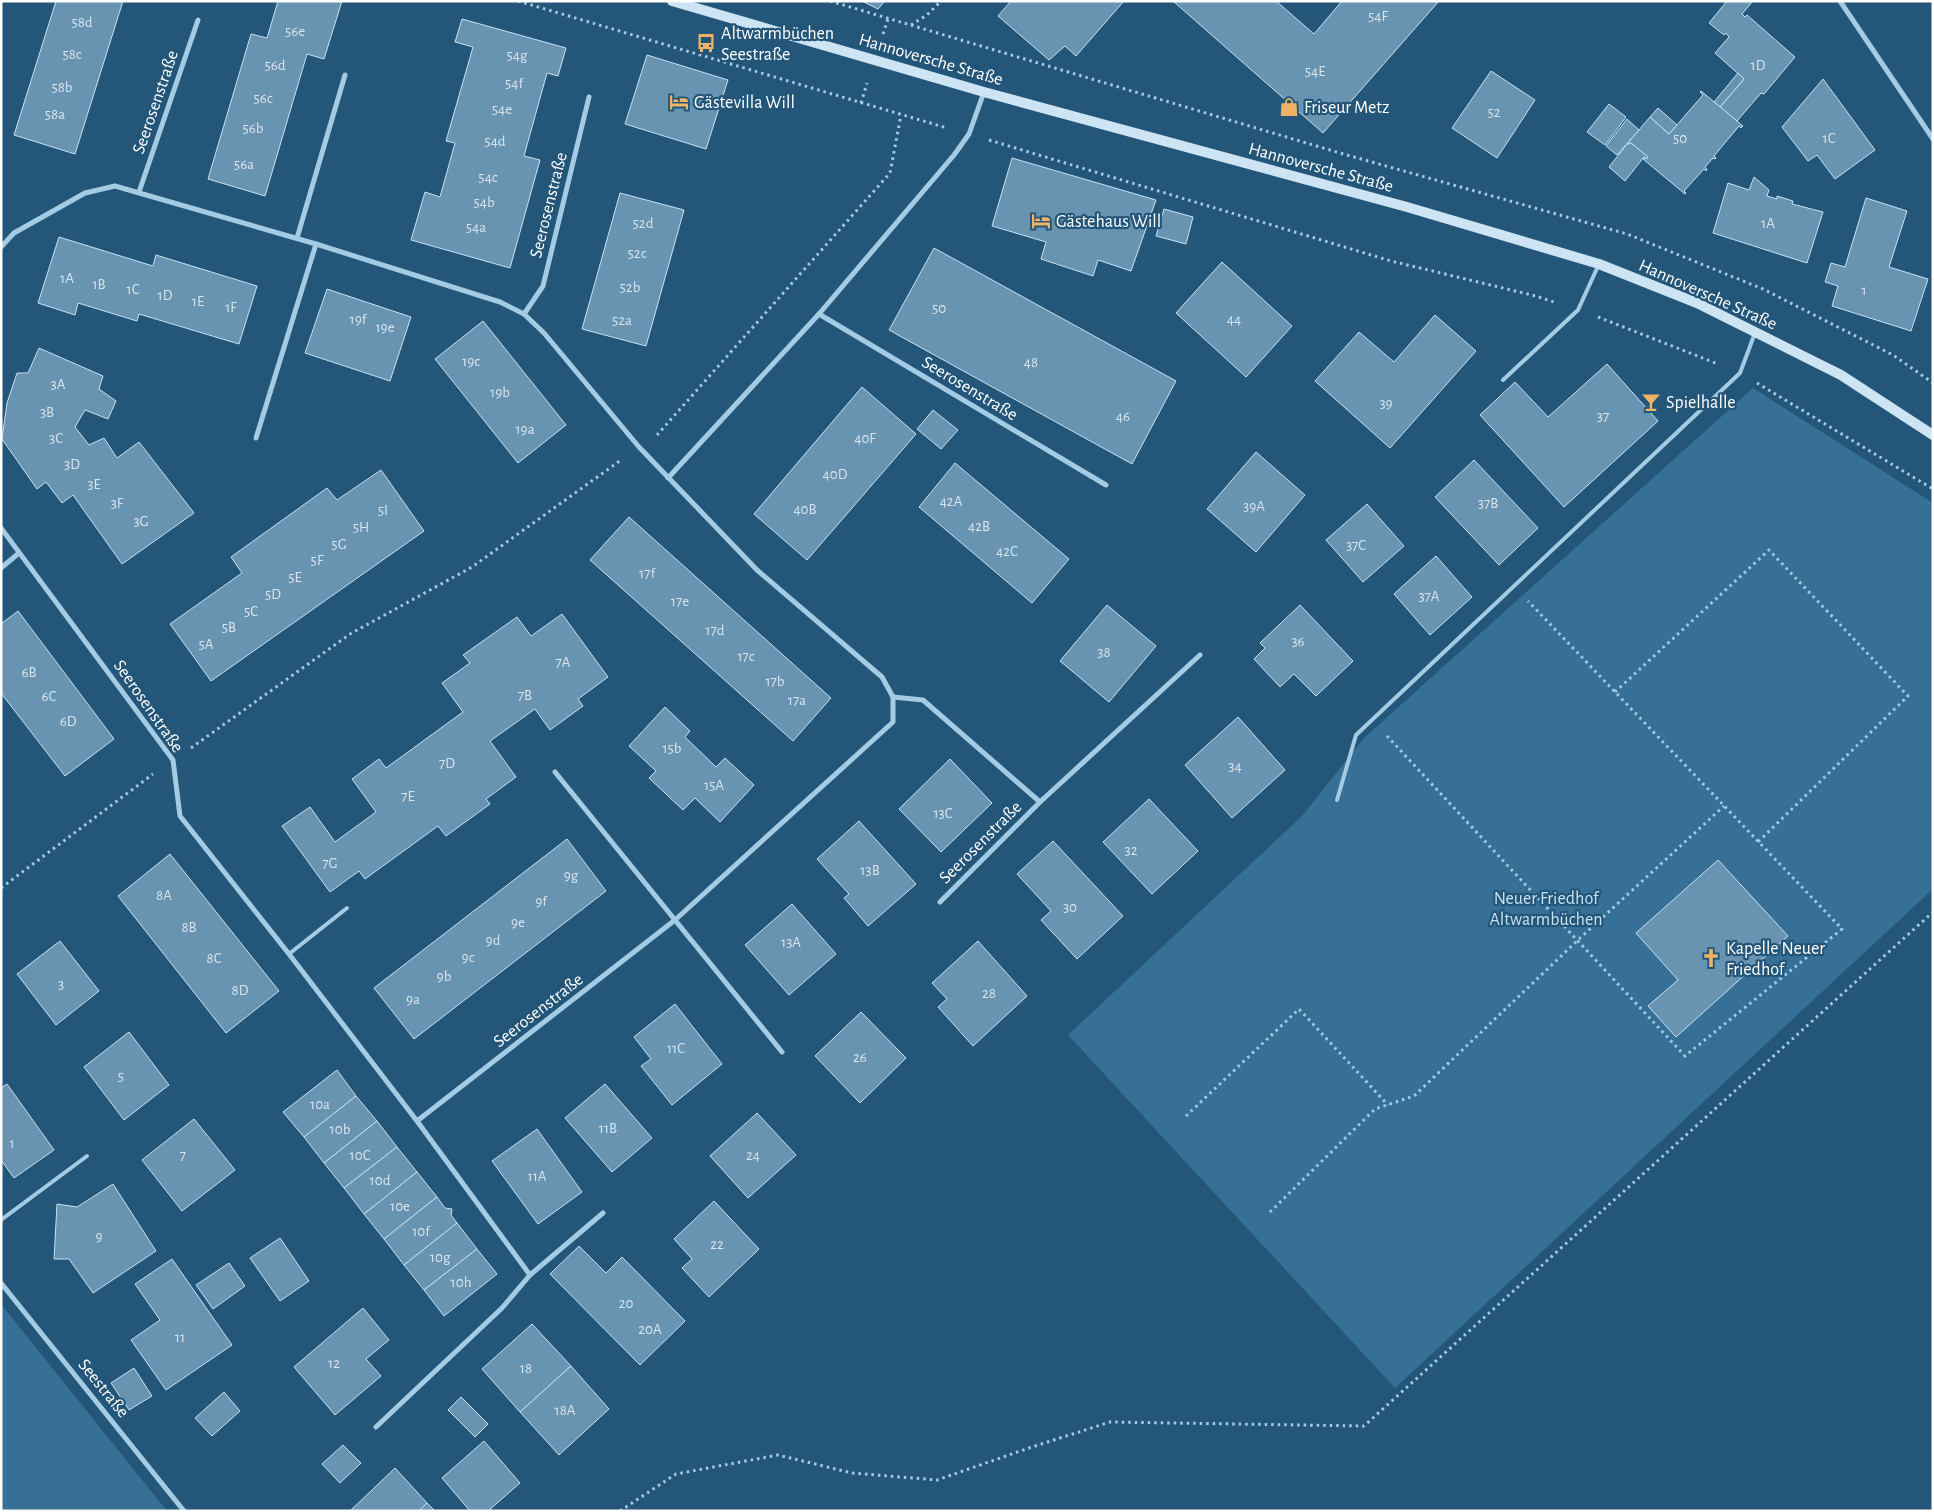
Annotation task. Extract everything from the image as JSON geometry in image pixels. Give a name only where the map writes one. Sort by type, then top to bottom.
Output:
[{"type":"main road","name":"Hannoversche Straße","points":[[672,1],[984,92],[1344,190],[1599,264],[1698,303],[1841,375],[1933,435]]},
{"type":"street","points":[[1840,1],[1933,139]]},
{"type":"street","name":"Seerosenstraße","points":[[139,192],[198,20]]},
{"type":"street","points":[[297,238],[345,75]]},
{"type":"street","points":[[668,478],[819,314],[954,155],[969,134],[984,92]]},
{"type":"street","name":"Seerosenstraße","points":[[524,314],[543,286],[589,97]]},
{"type":"street","name":"Seerosenstraße","points":[[1,247],[14,233],[85,193],[115,186],[297,238],[500,302],[524,314],[544,333],[639,447],[668,478],[757,570],[882,677],[893,697],[894,722],[675,920],[417,1121]]},
{"type":"street","points":[[256,438],[316,244]]},
{"type":"street","name":"Seerosenstraße","points":[[819,314],[1106,485]]},
{"type":"street","name":"Seerosenstraße","points":[[1,528],[173,760],[180,816],[417,1121],[530,1275]]},
{"type":"street","points":[[1,568],[19,553]]},
{"type":"street","name":"Seerosenstraße","points":[[940,902],[1040,802],[1200,655]]},
{"type":"street","name":"Seerosenstraße","points":[[893,697],[922,700],[1040,802]]},
{"type":"street","points":[[555,772],[782,1052]]},
{"type":"street","points":[[376,1426],[502,1308],[530,1275],[603,1213]]},
{"type":"street","name":"Seestraße","points":[[1,1283],[184,1511]]},
{"type":"lane","points":[[1503,380],[1578,310],[1599,264]]},
{"type":"lane","points":[[1337,800],[1356,735],[1740,373],[1756,332]]},
{"type":"lane","points":[[289,954],[347,908]]},
{"type":"lane","points":[[1,1220],[87,1156]]},
{"type":"path","points":[[518,1],[1391,261],[1536,296],[1578,310],[1740,373],[1933,489]]},
{"type":"path","points":[[830,1],[1330,151],[1627,234],[1763,289],[1893,355],[1933,383]]},
{"type":"path","points":[[911,25],[927,15],[941,1]]},
{"type":"path","points":[[883,34],[888,19]]},
{"type":"path","points":[[861,103],[867,83]]},
{"type":"path","points":[[1,888],[173,760],[350,634],[472,567],[659,434],[890,173],[901,115]]},
{"type":"path","points":[[1615,692],[1769,550],[1908,696],[1758,842]]},
{"type":"path","points":[[1372,720],[1686,1056],[1842,929],[1514,586]]},
{"type":"path","points":[[1270,1212],[1375,1109],[1414,1096],[1578,940],[1724,806]]},
{"type":"path","points":[[620,1511],[676,1474],[778,1455],[852,1473],[937,1480],[1110,1422],[1364,1426],[1933,912]]},
{"type":"path","points":[[1186,1116],[1299,1009],[1388,1105]]},
{"type":"green space","name":"Neuer Friedhof Altwarmbüchen","points":[[1753,388],[1933,503],[1933,889],[1395,1388],[1068,1035],[1302,816],[1364,738]]},
{"type":"green space","points":[[1,1304],[167,1511],[1,1511]]},
{"type":"building","points":[[56,1],[123,1],[75,154],[14,135]]},
{"type":"building","points":[[278,1],[342,1],[324,59],[307,54],[265,196],[208,179],[251,34],[267,38]]},
{"type":"building","points":[[862,1],[885,1],[878,9]]},
{"type":"building","points":[[1011,1],[1124,1],[1076,56],[1065,46],[1049,60],[998,16]]},
{"type":"building","points":[[1173,1],[1276,1],[1314,34],[1342,1],[1439,1],[1323,133]]},
{"type":"building","points":[[1727,1],[1753,1],[1742,14],[1745,17],[1747,15],[1795,57],[1764,94],[1761,93],[1737,121],[1720,107],[1744,79],[1715,53],[1729,37],[1726,33],[1724,35],[1709,23]]},
{"type":"building","points":[[462,19],[566,48],[558,76],[547,73],[524,156],[540,160],[510,268],[411,240],[425,192],[440,197],[455,143],[446,141],[473,47],[455,42]]},
{"type":"building","points":[[647,55],[728,80],[706,149],[625,124]]},
{"type":"building","points":[[1491,71],[1535,100],[1497,158],[1452,128]]},
{"type":"building","points":[[1738,73],[1744,79],[1720,107],[1714,102]]},
{"type":"building","points":[[1823,79],[1875,150],[1835,179],[1817,155],[1808,161],[1782,127]]},
{"type":"building","points":[[1701,91],[1743,126],[1741,128],[1739,126],[1714,156],[1716,158],[1713,158],[1705,167],[1706,171],[1704,169],[1684,191],[1685,194],[1643,159],[1648,157],[1631,143],[1627,144],[1650,117],[1669,134],[1703,95]]},
{"type":"building","points":[[1609,104],[1626,117],[1605,145],[1587,132]]},
{"type":"building","points":[[1658,108],[1677,125],[1669,134],[1650,117]]},
{"type":"building","points":[[1627,119],[1639,130],[1617,155],[1606,146]]},
{"type":"building","points":[[1631,143],[1648,157],[1647,159],[1644,157],[1625,181],[1609,167],[1627,144]]},
{"type":"building","points":[[1012,158],[1156,200],[1131,271],[1098,260],[1093,276],[1041,259],[1046,242],[992,226]]},
{"type":"building","points":[[1754,177],[1769,190],[1767,196],[1777,199],[1777,196],[1793,201],[1792,204],[1823,212],[1807,263],[1713,233],[1728,183],[1749,190]]},
{"type":"building","points":[[620,193],[684,210],[646,346],[582,329]]},
{"type":"building","points":[[1866,198],[1907,211],[1889,267],[1928,279],[1911,331],[1832,306],[1838,286],[1825,282],[1831,263],[1845,267]]},
{"type":"building","points":[[1164,209],[1193,217],[1186,244],[1156,236]]},
{"type":"building","points":[[59,237],[153,266],[156,255],[257,286],[239,344],[139,314],[137,321],[78,303],[75,315],[38,303]]},
{"type":"building","points":[[934,248],[1176,381],[1132,464],[889,330]]},
{"type":"building","points":[[1222,262],[1292,326],[1246,377],[1176,313]]},
{"type":"building","points":[[327,289],[411,317],[390,381],[305,353]]},
{"type":"building","points":[[1435,315],[1476,351],[1390,448],[1315,381],[1359,332],[1394,362]]},
{"type":"building","points":[[483,321],[566,425],[518,463],[435,359]]},
{"type":"building","points":[[39,348],[103,376],[99,389],[116,401],[108,419],[85,410],[75,427],[89,445],[104,438],[117,458],[139,442],[194,513],[122,564],[73,495],[62,503],[46,482],[37,489],[2,439],[7,403],[17,373],[28,373]]},
{"type":"building","points":[[1607,364],[1658,421],[1564,507],[1480,415],[1515,382],[1548,417]]},
{"type":"building","points":[[862,387],[916,434],[807,560],[754,514]]},
{"type":"building","points":[[933,410],[958,430],[941,449],[917,429]]},
{"type":"building","points":[[1256,452],[1305,495],[1256,552],[1207,509]]},
{"type":"building","points":[[1474,460],[1538,528],[1499,565],[1435,497]]},
{"type":"building","points":[[955,463],[1069,559],[1032,603],[919,507]]},
{"type":"building","points":[[381,470],[424,531],[211,681],[170,624],[242,573],[231,557],[327,488],[337,500]]},
{"type":"building","points":[[1367,504],[1404,546],[1363,582],[1326,540]]},
{"type":"building","points":[[629,517],[831,698],[793,741],[590,560]]},
{"type":"building","points":[[1436,556],[1472,597],[1430,635],[1394,594]]},
{"type":"building","points":[[1107,605],[1156,646],[1109,702],[1060,661]]},
{"type":"building","points":[[1300,605],[1353,661],[1316,696],[1294,674],[1280,687],[1254,659],[1265,648],[1260,643]]},
{"type":"building","points":[[18,611],[114,739],[65,776],[1,693],[1,624]]},
{"type":"building","points":[[562,614],[608,677],[578,699],[583,706],[550,730],[535,709],[490,741],[516,777],[486,799],[490,804],[446,836],[438,826],[365,879],[359,871],[330,892],[282,826],[310,807],[335,842],[376,812],[352,779],[379,759],[386,768],[463,712],[442,683],[470,663],[463,655],[517,617],[531,636]]},
{"type":"building","points":[[665,707],[690,731],[685,737],[716,767],[725,758],[754,785],[720,822],[695,798],[683,810],[649,778],[656,771],[629,746]]},
{"type":"building","points":[[1238,717],[1285,770],[1232,818],[1185,765]]},
{"type":"building","points":[[950,759],[992,803],[941,852],[899,809]]},
{"type":"building","points":[[1149,799],[1198,851],[1152,894],[1103,842]]},
{"type":"building","points":[[859,821],[916,884],[868,926],[844,898],[849,894],[817,859]]},
{"type":"building","points":[[567,839],[606,891],[414,1039],[374,988]]},
{"type":"building","points":[[1053,841],[1123,916],[1077,959],[1041,920],[1051,911],[1017,874]]},
{"type":"building","points":[[170,854],[279,991],[226,1033],[118,896]]},
{"type":"building","name":"Kapelle Neuer Friedhof","points":[[1718,860],[1788,936],[1676,1037],[1648,1006],[1678,980],[1636,933]]},
{"type":"building","points":[[792,904],[836,954],[789,995],[745,945]]},
{"type":"building","points":[[60,941],[99,991],[56,1025],[17,974]]},
{"type":"building","points":[[978,941],[1027,996],[973,1046],[938,1007],[947,999],[932,983]]},
{"type":"building","points":[[675,1004],[722,1064],[672,1105],[641,1066],[651,1059],[634,1037]]},
{"type":"building","points":[[861,1012],[906,1058],[860,1103],[815,1056]]},
{"type":"building","points":[[129,1032],[169,1085],[124,1120],[84,1067]]},
{"type":"building","points":[[337,1070],[356,1096],[304,1137],[283,1112]]},
{"type":"building","points":[[7,1084],[54,1150],[14,1178],[1,1160],[1,1088]]},
{"type":"building","points":[[605,1084],[652,1138],[612,1172],[565,1118]]},
{"type":"building","points":[[356,1096],[377,1121],[324,1163],[304,1137]]},
{"type":"building","points":[[757,1113],[796,1155],[748,1198],[710,1156]]},
{"type":"building","points":[[194,1119],[235,1170],[182,1211],[142,1160]]},
{"type":"building","points":[[377,1121],[397,1147],[344,1188],[324,1163]]},
{"type":"building","points":[[537,1129],[582,1192],[538,1224],[492,1161]]},
{"type":"building","points":[[397,1147],[417,1172],[364,1214],[344,1188]]},
{"type":"building","points":[[417,1172],[437,1197],[384,1239],[364,1214]]},
{"type":"building","points":[[113,1184],[156,1251],[93,1293],[69,1259],[54,1259],[57,1204],[77,1207]]},
{"type":"building","points":[[437,1197],[445,1208],[452,1209],[451,1215],[457,1223],[404,1265],[384,1239]]},
{"type":"building","points":[[714,1201],[759,1249],[709,1297],[682,1268],[692,1259],[674,1239]]},
{"type":"building","points":[[457,1223],[477,1249],[424,1290],[404,1265]]},
{"type":"building","points":[[280,1238],[309,1281],[280,1301],[250,1258]]},
{"type":"building","points":[[579,1246],[606,1273],[622,1257],[685,1321],[640,1365],[550,1274]]},
{"type":"building","points":[[477,1249],[497,1274],[444,1316],[424,1290]]},
{"type":"building","points":[[172,1259],[232,1345],[166,1390],[131,1340],[160,1320],[135,1284]]},
{"type":"building","points":[[229,1263],[245,1286],[213,1309],[196,1285]]},
{"type":"building","points":[[363,1308],[389,1340],[366,1359],[381,1376],[335,1415],[294,1367]]},
{"type":"building","points":[[532,1324],[571,1366],[520,1412],[482,1369]]},
{"type":"building","points":[[571,1366],[609,1409],[559,1455],[520,1412]]},
{"type":"building","points":[[134,1368],[152,1396],[129,1410],[111,1383]]},
{"type":"building","points":[[224,1392],[240,1411],[212,1436],[195,1418]]},
{"type":"building","points":[[461,1397],[488,1424],[475,1437],[448,1410]]},
{"type":"building","points":[[484,1441],[520,1483],[488,1511],[470,1511],[442,1478]]},
{"type":"building","points":[[343,1445],[361,1463],[340,1483],[322,1464]]},
{"type":"building","points":[[395,1468],[427,1503],[419,1511],[350,1511]]},
{"type":"building","points":[[427,1503],[435,1511],[419,1511]]},
{"type":"place","name":"Altwarmbüchen Seestraße","points":[[706,43]]},
{"type":"place","name":"Gästevilla Will","points":[[679,102]]},
{"type":"place","name":"Friseur Metz","points":[[1289,107]]},
{"type":"place","name":"Gästehaus Will","points":[[1041,221]]},
{"type":"place","name":"Spielhalle","points":[[1651,402]]},
{"type":"place","name":"Kapelle Neuer Friedhof","points":[[1711,958]]}]
